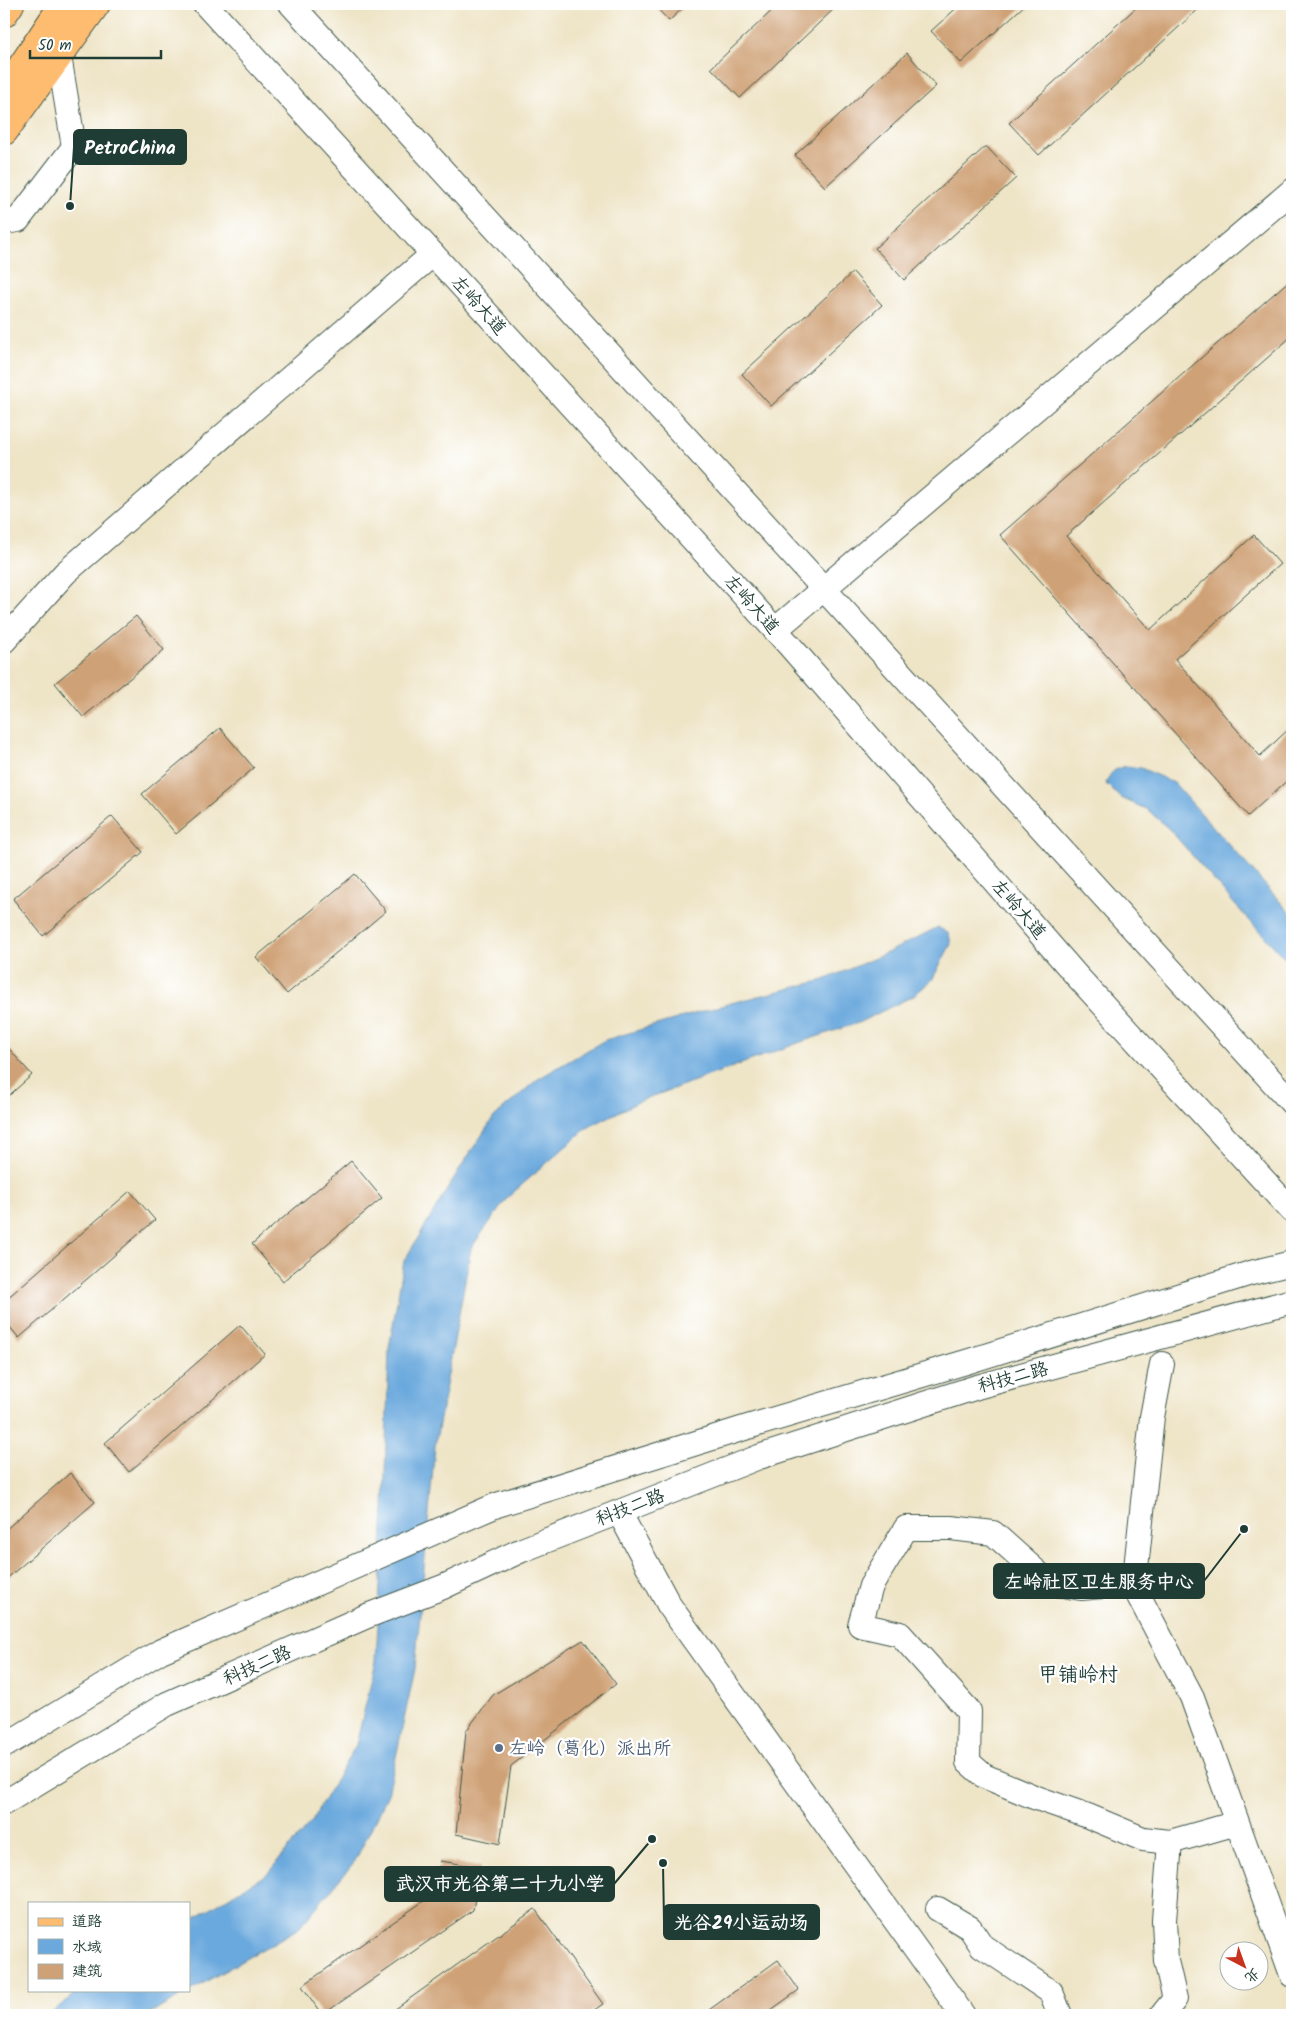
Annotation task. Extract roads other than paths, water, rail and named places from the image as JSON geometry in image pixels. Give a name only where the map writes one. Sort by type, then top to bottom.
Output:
[{"type":"main road","points":[[4,13],[10,4]]},
{"type":"main road","points":[[4,92],[64,4]]},
{"type":"main road","points":[[4,131],[96,4]]},
{"type":"street","name":"左岭大道","points":[[205,4],[775,630],[1076,975],[1292,1211]]},
{"type":"street","points":[[292,4],[1292,1103]]},
{"type":"street","points":[[4,222],[18,220],[74,147],[59,56]]},
{"type":"street","points":[[775,630],[1292,191]]},
{"type":"street","points":[[4,641],[65,573],[433,254]]},
{"type":"street","name":"科技二路","points":[[4,1746],[161,1651],[497,1505],[1292,1262]]},
{"type":"street","name":"科技二路","points":[[4,1803],[167,1704],[367,1616],[442,1587],[522,1550],[759,1457],[977,1387],[1292,1301]]},
{"type":"street","points":[[1162,1364],[1152,1417],[1134,1587],[1192,1697],[1292,1975]]},
{"type":"street","points":[[619,1512],[669,1605],[963,2015]]},
{"type":"street","points":[[1135,1583],[1081,1588],[1049,1583],[992,1533],[951,1528],[906,1528],[871,1586],[860,1625],[900,1634],[969,1711],[968,1762],[984,1776],[1143,1839],[1170,1842],[1237,1824]]},
{"type":"street","points":[[1162,2015],[1175,1999],[1166,1961],[1164,1920],[1170,1842]]},
{"type":"street","points":[[938,1909],[970,1928],[982,1946],[1051,1992],[1060,2015]]},
{"type":"water","points":[[1126,766],[1141,768],[1174,783],[1292,915],[1292,966],[1237,907],[1171,831],[1148,810],[1119,797],[1106,784],[1113,772],[1118,768]]},
{"type":"water","points":[[938,927],[949,934],[951,944],[932,980],[913,996],[858,1023],[640,1101],[587,1128],[508,1197],[471,1248],[435,1446],[415,1669],[388,1794],[355,1861],[299,1928],[190,1991],[190,1920],[267,1874],[312,1821],[356,1745],[376,1661],[384,1508],[389,1348],[404,1261],[462,1165],[494,1117],[538,1079],[605,1040],[731,1003],[824,980],[889,952]]},
{"type":"water","points":[[77,1992],[188,1992],[148,2015],[49,2015]]},
{"type":"place","name":"PetroChina","points":[[70,206]]},
{"type":"place","name":"左岭社区卫生服务中心","points":[[1244,1529]]},
{"type":"place","name":"左岭（葛化）派出所","points":[[499,1748]]},
{"type":"place","name":"武汉市光谷第二十九小学","points":[[652,1839]]},
{"type":"place","name":"光谷29小运动场","points":[[663,1863]]},
{"type":"district","name":"甲铺岭村","points":[[1078,1674]]}]
